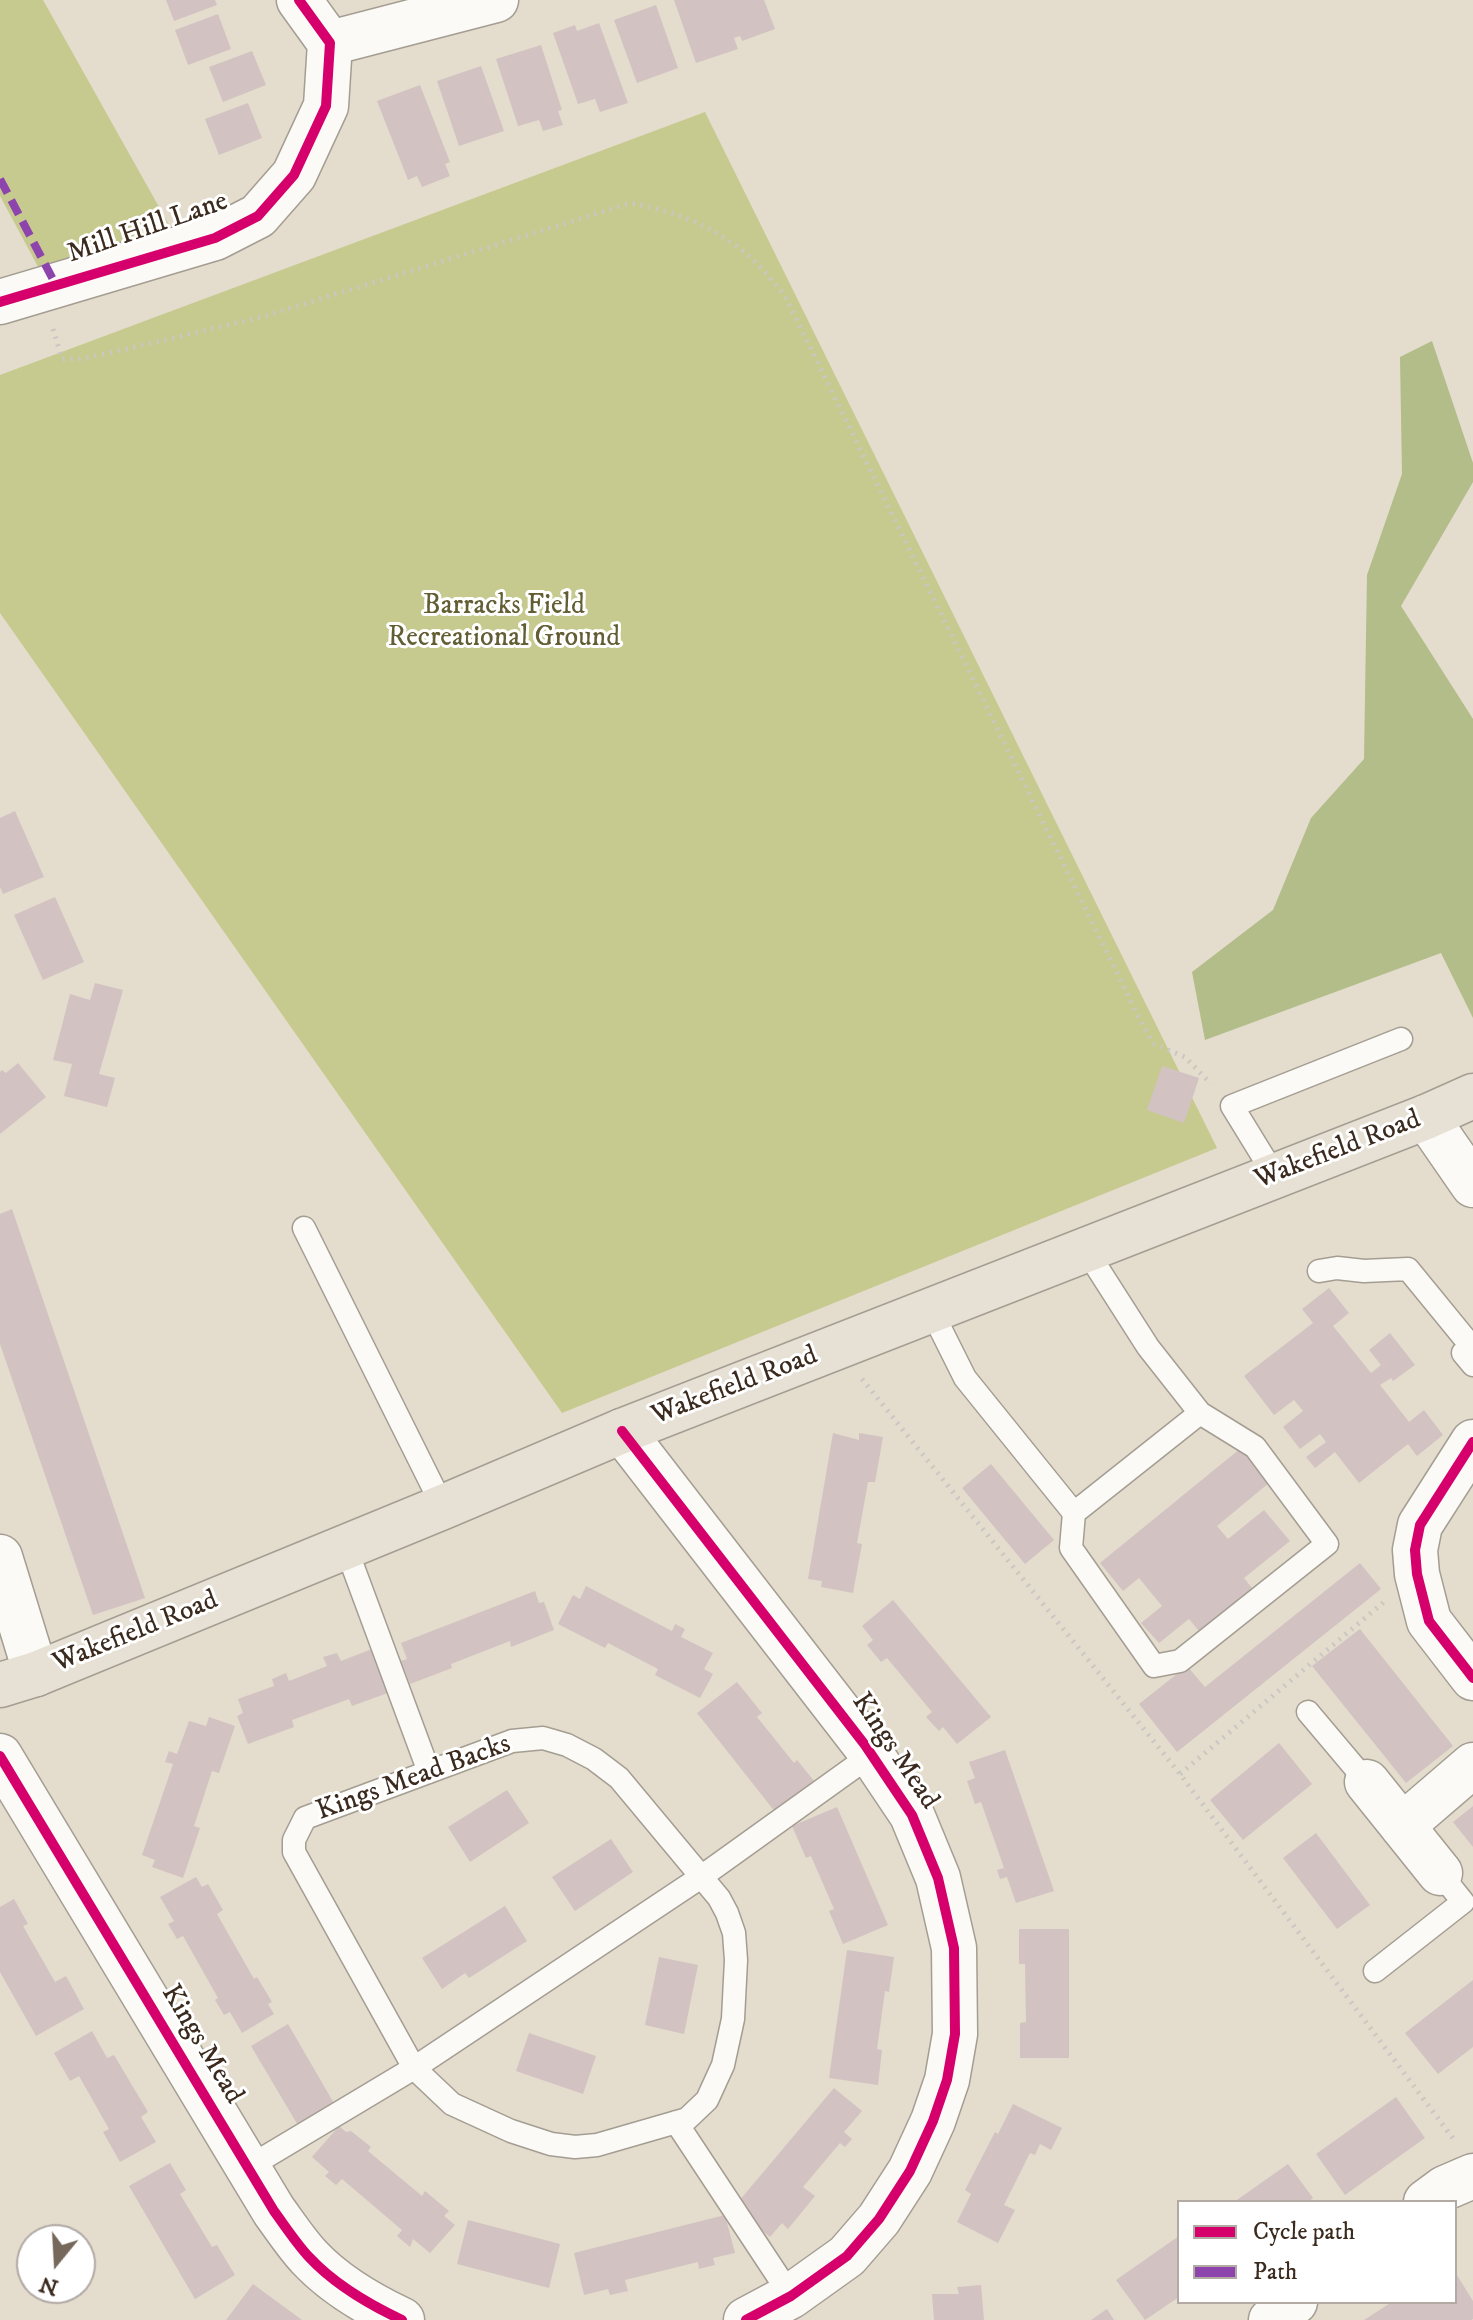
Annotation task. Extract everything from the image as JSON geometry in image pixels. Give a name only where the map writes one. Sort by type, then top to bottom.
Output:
[{"type":"main road","name":"Wakefield Road","points":[[18,1679],[346,1548],[622,1431],[1473,1096]]},
{"type":"street","points":[[299,0],[330,43],[496,0]]},
{"type":"street","name":"Mill Hill Lane","points":[[0,302],[215,238],[258,216],[294,175],[326,106],[330,43]]},
{"type":"street","points":[[1426,1117],[1473,1185]]},
{"type":"street","name":"Kings Mead","points":[[622,1431],[871,1755],[912,1815],[938,1878],[954,1948],[955,2034],[942,2094],[910,2171],[879,2219],[800,2308],[746,2320]]},
{"type":"street","points":[[1473,1442],[1420,1525],[1415,1550],[1417,1574],[1429,1621],[1473,1678]]},
{"type":"street","points":[[0,1557],[18,1679]]},
{"type":"street","name":"Kings Mead","points":[[0,1756],[274,2211],[308,2256],[341,2286],[402,2320]]},
{"type":"street","points":[[1402,1826],[1473,1765]]},
{"type":"street","points":[[1367,1782],[1440,1873]]},
{"type":"street","points":[[1429,2200],[1468,2164]]},
{"type":"street","points":[[1271,2320],[1292,2304]]},
{"type":"lane","points":[[1275,1176],[1232,1106],[1401,1039]]},
{"type":"lane","points":[[304,1228],[443,1507]]},
{"type":"lane","points":[[931,1310],[965,1378],[1074,1513],[1071,1548],[1154,1666],[1180,1661],[1327,1544],[1255,1447],[1200,1413],[1148,1347],[1086,1250]]},
{"type":"lane","points":[[1319,1271],[1337,1268],[1364,1271],[1408,1269],[1471,1346],[1463,1353],[1473,1365]]},
{"type":"lane","points":[[1074,1513],[1200,1413]]},
{"type":"lane","points":[[346,1548],[429,1772]]},
{"type":"lane","points":[[1308,1712],[1367,1782]]},
{"type":"lane","name":"Kings Mead Backs","points":[[543,1738],[567,1745],[594,1759],[619,1778],[719,1898],[734,1933],[733,2019],[723,2065],[707,2100],[687,2119],[597,2145],[575,2147],[551,2144],[511,2131],[452,2104],[414,2068],[294,1852],[294,1840],[305,1818],[429,1772],[512,1741],[543,1738]]},
{"type":"lane","points":[[247,2168],[414,2068],[701,1877],[871,1755]]},
{"type":"lane","points":[[1375,1971],[1463,1902],[1440,1873]]},
{"type":"lane","points":[[676,2122],[800,2308]]},
{"type":"path","points":[[42,289],[62,359],[80,359],[262,317],[631,203],[699,222],[738,246],[770,275],[787,300],[1144,1028],[1154,1044],[1185,1057],[1232,1106]]},
{"type":"path","points":[[836,1347],[1180,1774],[1468,2164]]},
{"type":"path","points":[[1180,1774],[1417,1574]]},
{"type":"green space","points":[[0,0],[43,0],[182,248],[49,287],[0,196]]},
{"type":"green space","name":"Barracks Field Recreational Ground","points":[[705,112],[1217,1148],[562,1413],[0,613],[0,375]]},
{"type":"green space","points":[[1432,341],[1473,463],[1473,482],[1401,606],[1473,719],[1473,1018],[1441,953],[1205,1040],[1192,972],[1273,910],[1311,818],[1364,759],[1367,575],[1402,474],[1400,357]]},
{"type":"building","points":[[166,0],[215,0],[217,5],[174,21]]},
{"type":"building","points":[[674,0],[764,0],[775,29],[742,41],[740,36],[734,38],[738,49],[696,63]]},
{"type":"building","points":[[656,5],[678,68],[637,83],[614,20]]},
{"type":"building","points":[[218,14],[231,49],[188,65],[175,30]]},
{"type":"building","points":[[599,23],[628,103],[600,112],[595,99],[578,104],[553,33],[575,25],[577,31]]},
{"type":"building","points":[[541,45],[562,110],[558,111],[563,125],[543,131],[539,120],[518,126],[496,59]]},
{"type":"building","points":[[252,51],[266,85],[223,102],[209,67]]},
{"type":"building","points":[[481,66],[504,131],[459,146],[437,81]]},
{"type":"building","points":[[420,85],[450,162],[445,164],[450,176],[422,187],[417,176],[408,180],[377,101]]},
{"type":"building","points":[[248,103],[262,138],[219,155],[205,119]]},
{"type":"building","points":[[15,811],[44,877],[3,894],[0,887],[0,818]]},
{"type":"building","points":[[55,897],[84,962],[43,980],[14,915]]},
{"type":"building","points":[[95,983],[123,990],[99,1074],[115,1078],[107,1107],[64,1096],[72,1064],[53,1060],[70,994],[90,1000]]},
{"type":"building","points":[[18,1063],[46,1097],[0,1134],[0,1072],[6,1073]]},
{"type":"building","points":[[1162,1066],[1199,1078],[1184,1123],[1147,1110]]},
{"type":"building","points":[[12,1209],[145,1598],[93,1615],[0,1344],[0,1214]]},
{"type":"building","points":[[1329,1288],[1349,1313],[1333,1326],[1371,1373],[1381,1365],[1369,1350],[1390,1333],[1415,1365],[1393,1381],[1391,1378],[1380,1385],[1409,1422],[1424,1410],[1443,1435],[1417,1456],[1408,1444],[1359,1483],[1335,1452],[1315,1468],[1306,1457],[1326,1442],[1320,1434],[1300,1449],[1283,1427],[1303,1411],[1294,1400],[1274,1415],[1244,1376],[1313,1323],[1302,1309]]},
{"type":"building","points":[[833,1433],[859,1440],[859,1433],[883,1437],[875,1482],[868,1482],[857,1543],[862,1544],[853,1593],[821,1587],[822,1581],[808,1579]]},
{"type":"building","points":[[1241,1448],[1269,1483],[1217,1526],[1228,1539],[1264,1510],[1290,1541],[1244,1578],[1256,1593],[1203,1636],[1189,1619],[1159,1643],[1141,1623],[1162,1606],[1139,1578],[1123,1591],[1100,1563]]},
{"type":"building","points":[[991,1464],[1054,1540],[1025,1564],[962,1488]]},
{"type":"building","points":[[1360,1563],[1381,1589],[1177,1752],[1139,1704],[1187,1666],[1205,1687]]},
{"type":"building","points":[[586,1586],[672,1631],[675,1624],[685,1629],[681,1637],[713,1653],[704,1669],[713,1674],[700,1698],[655,1675],[658,1669],[608,1643],[605,1648],[558,1624],[573,1595],[580,1599]]},
{"type":"building","points":[[535,1591],[539,1603],[544,1602],[554,1630],[511,1647],[510,1641],[410,1684],[401,1661],[407,1659],[401,1643]]},
{"type":"building","points":[[893,1600],[991,1717],[957,1744],[943,1727],[939,1731],[926,1717],[932,1712],[887,1658],[881,1662],[867,1645],[873,1640],[862,1626]]},
{"type":"building","points":[[1360,1629],[1453,1746],[1406,1783],[1312,1666]]},
{"type":"building","points":[[372,1649],[396,1690],[352,1706],[349,1699],[292,1720],[294,1727],[248,1744],[237,1716],[243,1713],[238,1699],[274,1686],[272,1679],[286,1673],[289,1681],[327,1666],[323,1657],[337,1653],[341,1661]]},
{"type":"building","points":[[737,1682],[762,1713],[757,1717],[794,1763],[797,1760],[819,1787],[780,1818],[697,1713]]},
{"type":"building","points":[[209,1717],[235,1726],[219,1773],[212,1771],[194,1826],[200,1828],[183,1878],[152,1867],[155,1860],[142,1855],[173,1764],[165,1762],[169,1751],[177,1754],[189,1721],[206,1726]]},
{"type":"building","points":[[1279,1743],[1312,1784],[1243,1840],[1210,1800]]},
{"type":"building","points":[[1005,1750],[1054,1891],[1016,1903],[1007,1877],[1000,1879],[997,1870],[1004,1868],[981,1802],[975,1804],[967,1781],[975,1778],[969,1762]]},
{"type":"building","points":[[507,1790],[529,1823],[470,1862],[448,1827]]},
{"type":"building","points":[[1473,1806],[1473,1847],[1453,1822]]},
{"type":"building","points":[[837,1807],[888,1925],[843,1944],[829,1911],[834,1909],[811,1856],[806,1858],[792,1826]]},
{"type":"building","points":[[1316,1833],[1370,1905],[1337,1929],[1283,1858]]},
{"type":"building","points":[[611,1839],[633,1872],[575,1911],[552,1877]]},
{"type":"building","points":[[196,1877],[202,1887],[208,1884],[223,1910],[217,1914],[254,1979],[257,1977],[272,2002],[268,2004],[274,2014],[242,2033],[230,2012],[224,2015],[215,2000],[218,1998],[183,1936],[177,1939],[168,1924],[174,1921],[160,1897]]},
{"type":"building","points":[[14,1899],[28,1924],[23,1926],[55,1982],[66,1976],[84,2009],[36,2036],[0,1972],[0,1907]]},
{"type":"building","points":[[505,1906],[527,1941],[469,1978],[465,1973],[442,1989],[422,1958]]},
{"type":"building","points":[[1019,1929],[1069,1929],[1069,2058],[1020,2058],[1020,2023],[1026,2022],[1025,1964],[1019,1964]]},
{"type":"building","points":[[847,1950],[894,1957],[889,1992],[885,1991],[877,2049],[882,2050],[878,2085],[829,2078]]},
{"type":"building","points":[[659,1957],[698,1965],[684,2034],[645,2025]]},
{"type":"building","points":[[1473,1980],[1473,2047],[1438,2074],[1405,2033]]},
{"type":"building","points":[[288,2024],[335,2105],[299,2127],[251,2046]]},
{"type":"building","points":[[92,2031],[107,2058],[114,2055],[148,2112],[141,2117],[156,2142],[120,2162],[103,2132],[109,2129],[79,2076],[70,2081],[54,2053]]},
{"type":"building","points":[[529,2033],[596,2056],[583,2094],[516,2071]]},
{"type":"building","points":[[834,2088],[862,2111],[844,2132],[852,2139],[845,2147],[840,2143],[803,2187],[815,2196],[788,2229],[782,2223],[770,2237],[734,2207]]},
{"type":"building","points":[[1396,2097],[1425,2138],[1345,2195],[1316,2154]]},
{"type":"building","points":[[1013,2104],[1062,2128],[1051,2150],[1040,2144],[1035,2155],[1030,2153],[1004,2205],[1015,2210],[998,2243],[957,2222],[971,2194],[965,2190]]},
{"type":"building","points":[[339,2126],[346,2132],[351,2131],[371,2147],[368,2151],[422,2196],[425,2191],[449,2211],[444,2216],[455,2225],[430,2253],[413,2239],[410,2247],[397,2236],[402,2230],[342,2179],[336,2185],[325,2176],[329,2172],[312,2157]]},
{"type":"building","points":[[170,2163],[186,2190],[180,2194],[212,2247],[217,2245],[235,2275],[195,2299],[129,2186]]},
{"type":"building","points":[[1288,2164],[1313,2198],[1310,2200],[1237,2200]]},
{"type":"building","points":[[725,2215],[735,2253],[713,2258],[715,2265],[699,2269],[698,2262],[625,2280],[628,2291],[610,2295],[608,2289],[584,2295],[574,2253]]},
{"type":"building","points":[[468,2220],[560,2244],[549,2288],[457,2264]]},
{"type":"building","points":[[1177,2237],[1177,2298],[1145,2320],[1116,2280]]},
{"type":"building","points":[[1457,2275],[1473,2301],[1471,2320],[1364,2320],[1389,2304],[1457,2304]]},
{"type":"building","points":[[253,2284],[302,2320],[226,2320]]},
{"type":"building","points":[[981,2285],[984,2320],[934,2320],[932,2294],[959,2294],[957,2287]]},
{"type":"building","points":[[1107,2309],[1114,2320],[1091,2320]]},
{"type":"marked path","points":[[0,179],[56,285]]},
{"type":"cycle path","points":[[0,302],[215,238],[258,216],[294,175],[326,106],[330,43],[299,0]]},
{"type":"cycle path","points":[[622,1431],[865,1745],[912,1815],[938,1878],[954,1948],[955,2034],[947,2080],[933,2121],[910,2171],[879,2219],[847,2256],[791,2296],[746,2320]]},
{"type":"cycle path","points":[[1473,1442],[1420,1525],[1415,1550],[1417,1574],[1429,1621],[1473,1678]]},
{"type":"cycle path","points":[[0,1756],[274,2211],[319,2267],[364,2300],[402,2320]]}]
